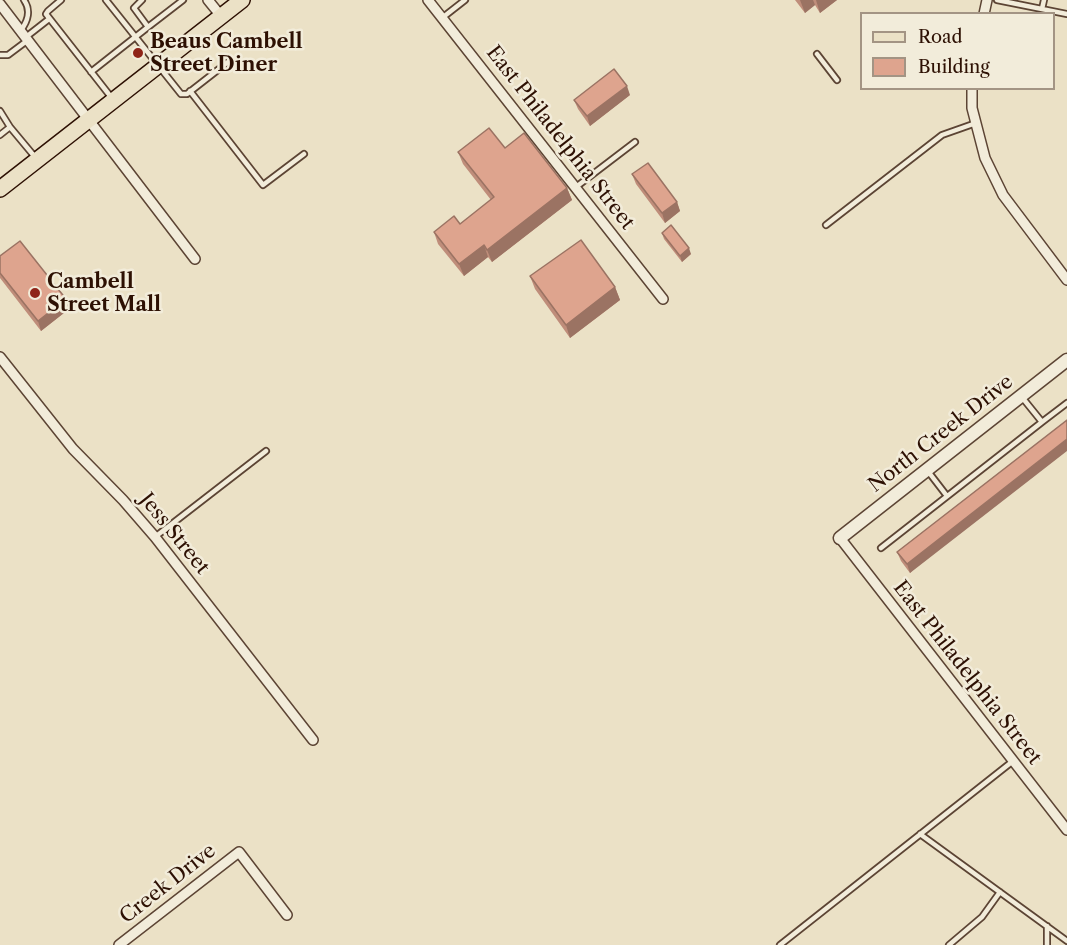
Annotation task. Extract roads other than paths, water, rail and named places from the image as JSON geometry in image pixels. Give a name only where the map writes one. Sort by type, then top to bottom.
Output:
[{"type":"main road","points":[[0,189],[242,0]]},
{"type":"street","points":[[208,0],[221,16]]},
{"type":"street","name":"East Philadelphia Street","points":[[428,0],[663,299]]},
{"type":"street","points":[[0,4],[195,259]]},
{"type":"street","points":[[972,90],[972,108],[985,158],[1003,195],[1067,280]]},
{"type":"street","name":"Jess Street","points":[[0,357],[73,449],[123,500],[155,537],[314,740]]},
{"type":"street","name":"North Creek Drive","points":[[840,538],[1067,360]]},
{"type":"street","name":"East Philadelphia Street","points":[[840,538],[1067,830]]},
{"type":"street","name":"Creek Drive","points":[[119,945],[238,852],[287,915]]},
{"type":"lane","points":[[24,0],[27,5],[28,20],[25,36]]},
{"type":"lane","points":[[61,0],[46,14],[113,101]]},
{"type":"lane","points":[[106,0],[178,92],[185,94],[190,92],[228,62]]},
{"type":"lane","points":[[142,0],[135,5],[135,10],[148,27]]},
{"type":"lane","points":[[91,72],[183,0]]},
{"type":"lane","points":[[442,18],[465,0]]},
{"type":"lane","points":[[997,0],[1067,14]]},
{"type":"lane","points":[[1042,9],[1044,0]]},
{"type":"lane","points":[[0,55],[8,56],[25,36],[49,19]]},
{"type":"lane","points":[[817,54],[837,80]]},
{"type":"lane","points":[[190,92],[262,185],[304,154]]},
{"type":"lane","points":[[0,111],[10,127],[37,159]]},
{"type":"lane","points":[[826,225],[942,135],[976,123]]},
{"type":"lane","points":[[0,135],[10,127]]},
{"type":"lane","points":[[576,188],[634,142]]},
{"type":"lane","points":[[1021,396],[1042,422]]},
{"type":"lane","points":[[880,548],[1067,403]]},
{"type":"lane","points":[[155,537],[266,451]]},
{"type":"lane","points":[[927,470],[947,496]]},
{"type":"lane","points":[[780,945],[1013,761]]},
{"type":"lane","points":[[920,834],[1067,941]]},
{"type":"lane","points":[[949,945],[982,918],[1000,892]]},
{"type":"lane","points":[[1047,926],[1047,945]]},
{"type":"place","name":"Beaus Cambell Street Diner","points":[[138,53]]},
{"type":"place","name":"Cambell Street Mall","points":[[35,293]]}]
